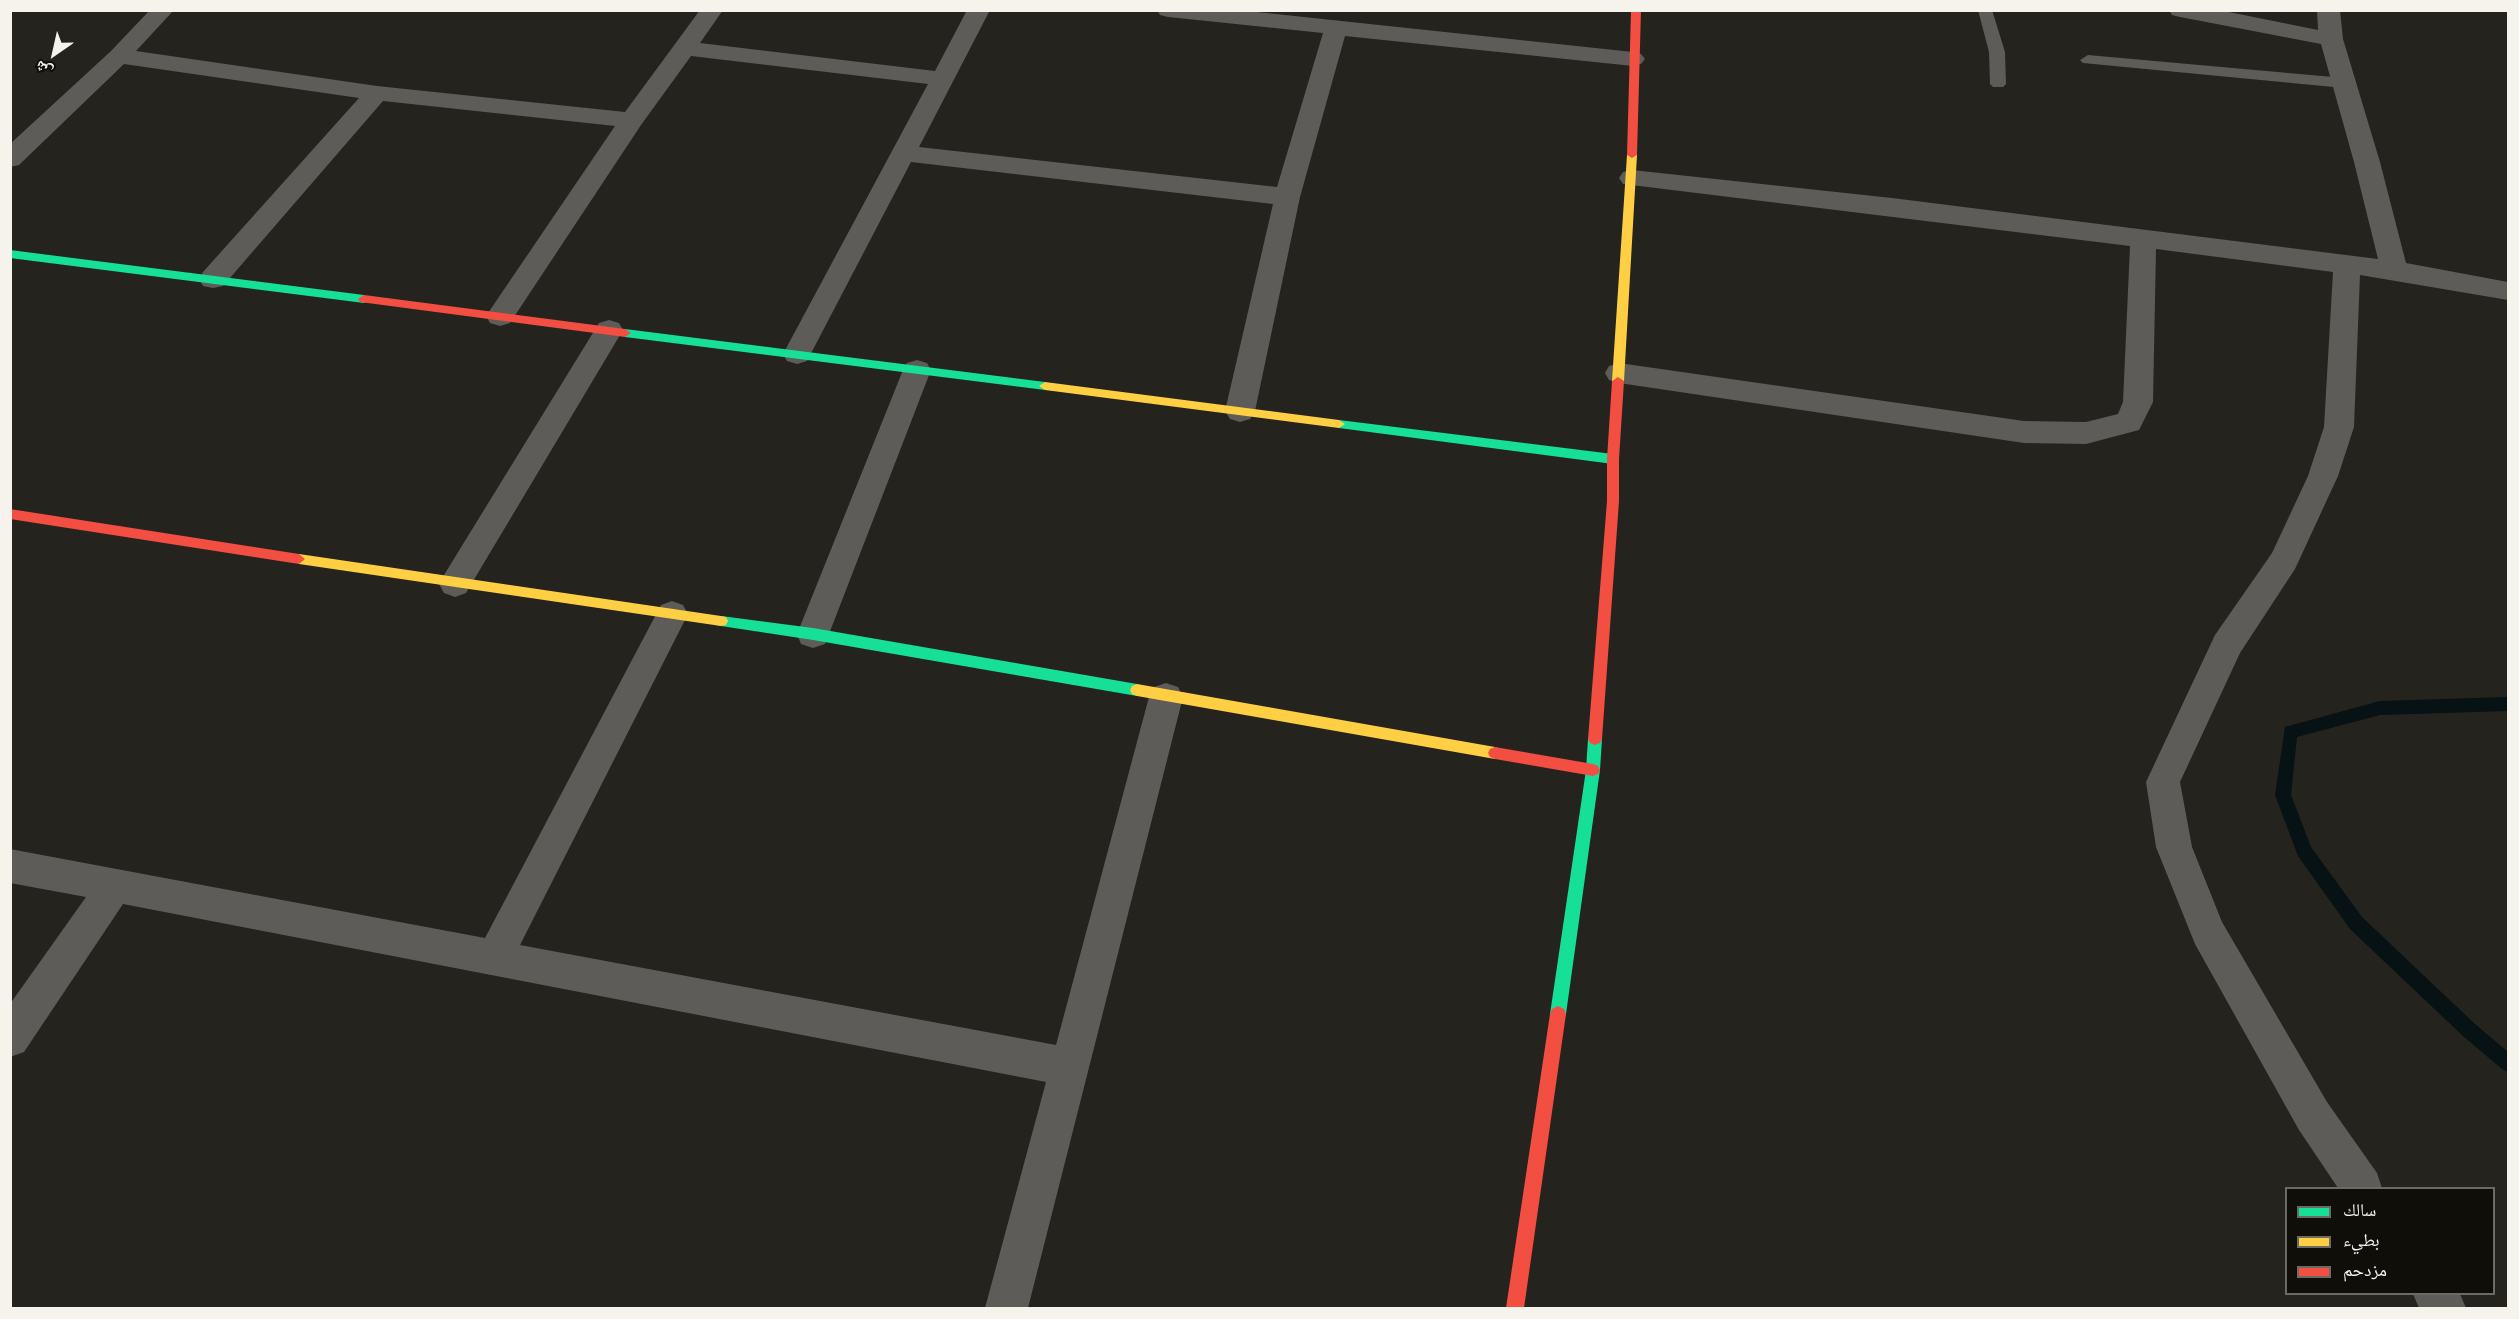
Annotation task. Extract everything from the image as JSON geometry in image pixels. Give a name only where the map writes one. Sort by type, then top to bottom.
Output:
[{"type":"street","points":[[10,159],[119,56],[162,10]]},
{"type":"street","points":[[500,316],[632,120],[711,10]]},
{"type":"street","points":[[797,354],[979,10]]},
{"type":"street","points":[[1168,10],[1633,59]]},
{"type":"street","points":[[1515,1308],[1593,770],[1613,501],[1613,459],[1632,178],[1633,59],[1636,10]]},
{"type":"street","points":[[2180,10],[2331,39]]},
{"type":"street","points":[[2328,10],[2331,39],[2394,270]]},
{"type":"street","points":[[1240,411],[1287,197],[1336,28]]},
{"type":"street","points":[[685,48],[943,79]]},
{"type":"street","points":[[119,56],[377,93],[632,120]]},
{"type":"street","points":[[213,279],[377,93]]},
{"type":"street","points":[[904,153],[1287,197]]},
{"type":"street","points":[[1632,178],[1892,207],[2347,266],[2394,270],[2508,291]]},
{"type":"street","points":[[1619,373],[2024,432],[2086,433],[2129,422],[2138,402],[2143,239]]},
{"type":"street","points":[[10,254],[1613,459]]},
{"type":"street","points":[[2347,266],[2339,427],[2323,476],[2284,560],[2227,645],[2163,782],[2174,847],[2208,932],[2313,1116],[2361,1187]]},
{"type":"street","points":[[455,584],[609,330]]},
{"type":"street","points":[[813,634],[917,370]]},
{"type":"street","points":[[10,514],[455,584],[813,634],[1593,770]]},
{"type":"street","points":[[494,958],[672,614]]},
{"type":"street","points":[[1006,1308],[1166,697]]},
{"type":"street","points":[[10,866],[1070,1067]]},
{"type":"street","points":[[10,1038],[115,886]]},
{"type":"street","points":[[2435,1295],[2444,1308]]},
{"type":"lane","points":[[1985,10],[1997,52],[1998,84]]},
{"type":"lane","points":[[2088,60],[2344,83]]},
{"type":"waterway","points":[[2508,704],[2380,708],[2290,732],[2283,795],[2304,851],[2356,923],[2469,1030],[2508,1063]]},
{"type":"traffic: fast","points":[[10,254],[364,299]]},
{"type":"traffic: fast","points":[[625,333],[1045,386]]},
{"type":"traffic: fast","points":[[1339,424],[1613,459]]},
{"type":"traffic: fast","points":[[721,621],[813,634],[1137,690]]},
{"type":"traffic: fast","points":[[1558,1014],[1593,770],[1595,739]]},
{"type":"traffic: slow","points":[[1618,381],[1632,155]]},
{"type":"traffic: slow","points":[[1045,386],[1339,424]]},
{"type":"traffic: slow","points":[[299,559],[721,621]]},
{"type":"traffic: slow","points":[[1137,690],[1495,753]]},
{"type":"traffic: jam","points":[[1632,155],[1636,10]]},
{"type":"traffic: jam","points":[[364,299],[625,333]]},
{"type":"traffic: jam","points":[[1595,739],[1613,501],[1618,381]]},
{"type":"traffic: jam","points":[[10,514],[299,559]]},
{"type":"traffic: jam","points":[[1495,753],[1593,770]]},
{"type":"traffic: jam","points":[[1515,1308],[1558,1014]]}]
